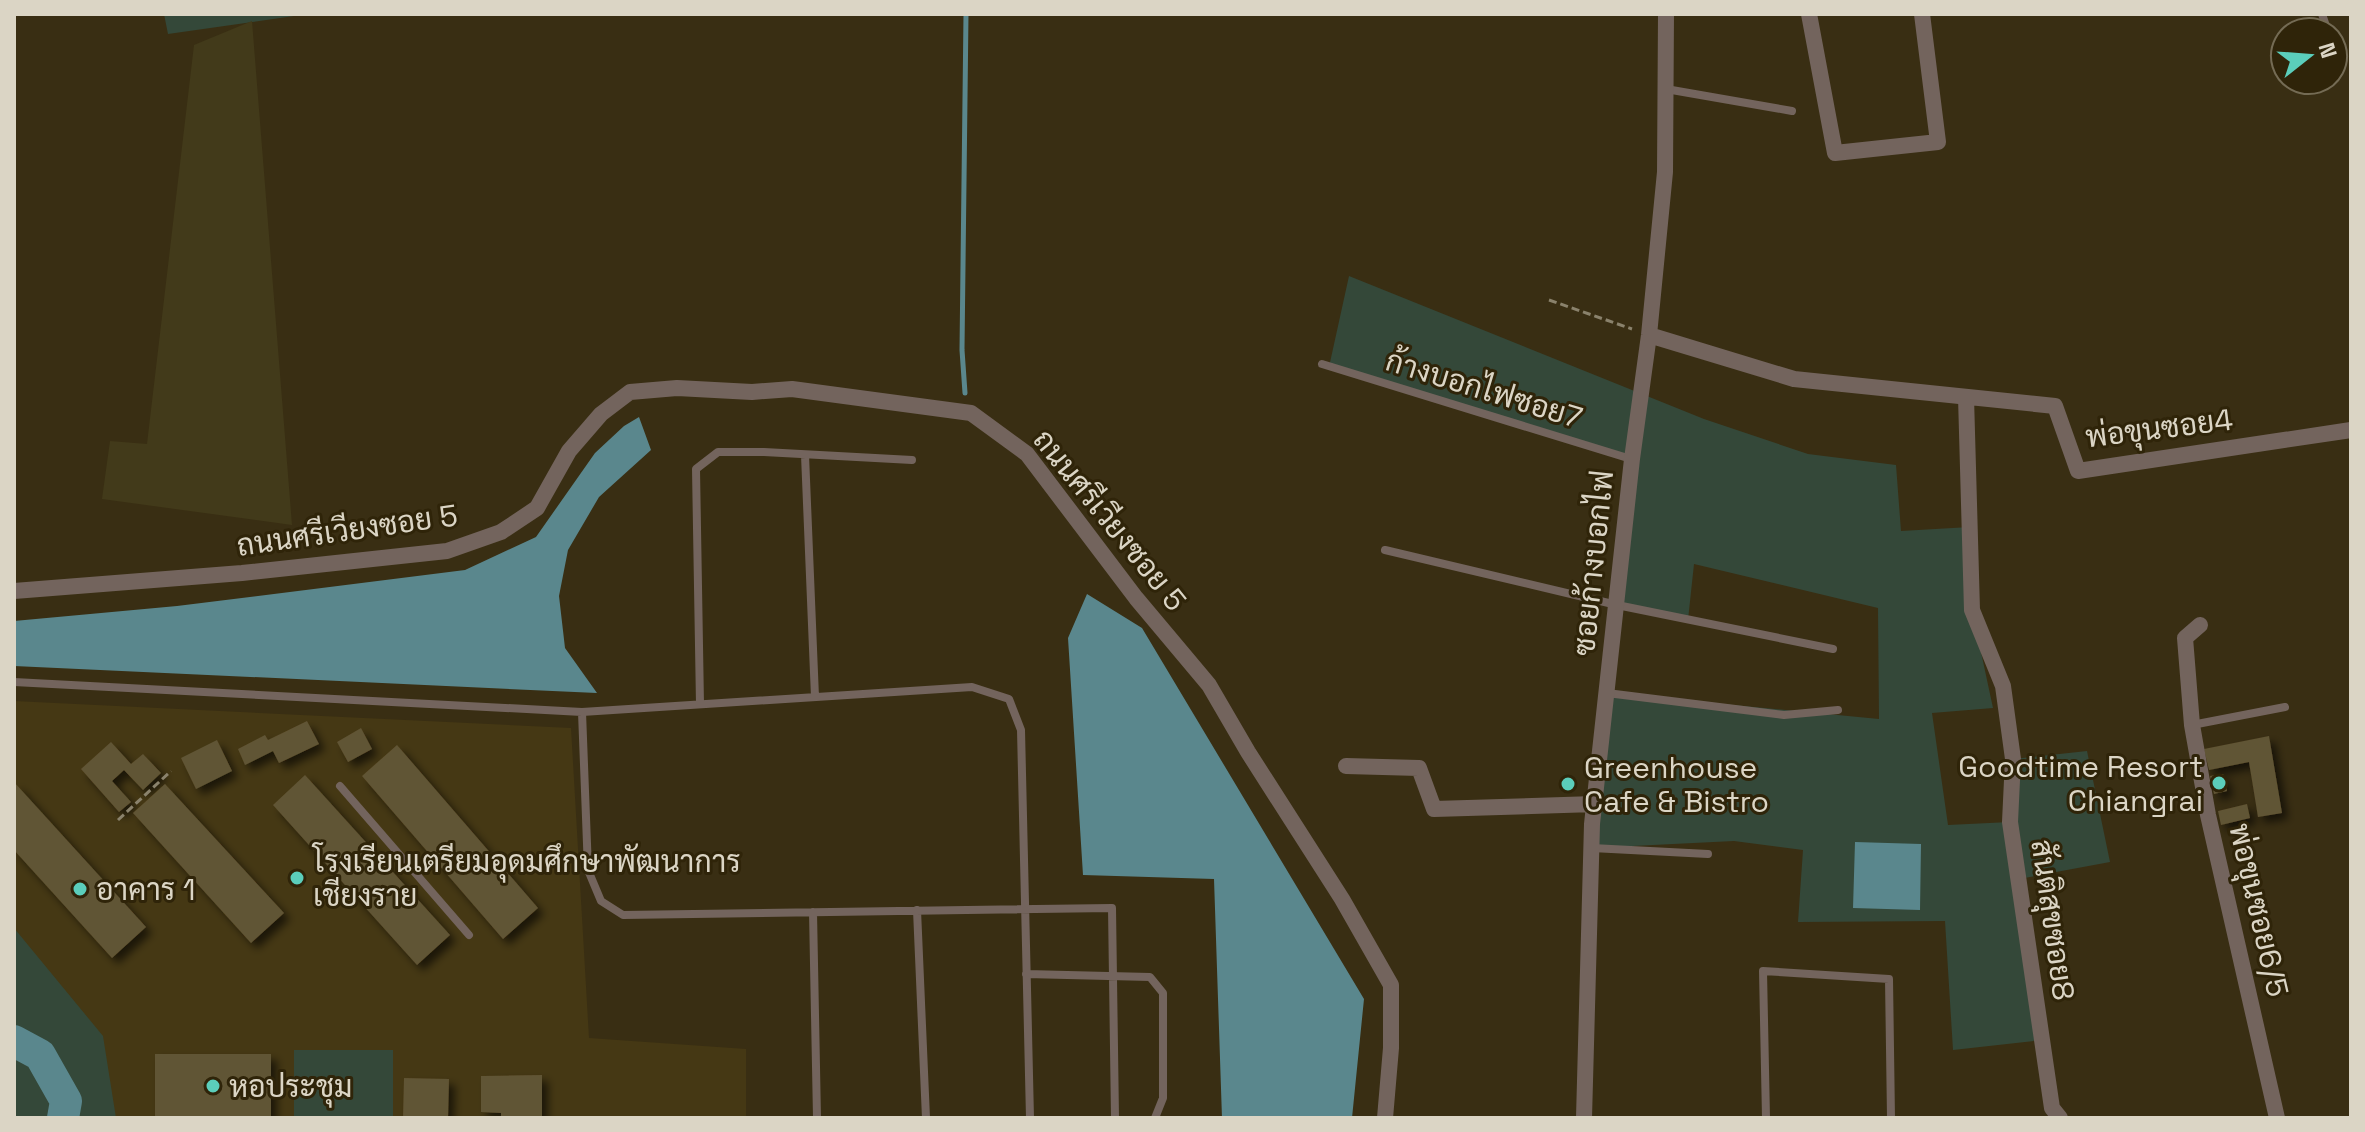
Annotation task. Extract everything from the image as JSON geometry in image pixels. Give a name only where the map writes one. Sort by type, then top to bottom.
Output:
[{"type":"street","name":"ซอยก้างบอกไฟ","points":[[1584,1118],[1595,804],[1665,172],[1666,14]]},
{"type":"street","points":[[1809,14],[1835,153],[1938,142],[1922,14]]},
{"type":"street","points":[[1649,335],[1794,379],[1966,397]]},
{"type":"street","name":"ถนนศรีเวียงซอย 5","points":[[14,591],[227,575],[447,551],[501,532],[537,508],[569,451],[601,414],[630,392],[677,388],[752,392],[792,389],[971,413],[1027,454],[1136,598],[1209,685],[1342,899],[1391,985],[1391,1048],[1385,1118]]},
{"type":"street","name":"พ่อขุนซอย4","points":[[1966,397],[2055,406],[2078,471],[2351,430]]},
{"type":"street","name":"สันติสุขซอย8","points":[[1966,397],[1972,610],[2003,686],[2013,759],[2010,822],[2052,1108],[2060,1118]]},
{"type":"street","name":"พ่อขุนซอย6/5","points":[[2200,625],[2185,638],[2192,725],[2208,815],[2277,1118]]},
{"type":"street","points":[[1346,766],[1419,768],[1434,809],[1595,804]]},
{"type":"lane","points":[[1665,89],[1792,111]]},
{"type":"lane","name":"ก้างบอกไฟซอย7","points":[[1322,364],[1632,459]]},
{"type":"lane","points":[[700,704],[696,469],[718,452],[912,460]]},
{"type":"lane","points":[[805,455],[815,697]]},
{"type":"lane","points":[[1385,550],[1617,605],[1833,649]]},
{"type":"lane","points":[[14,682],[582,712],[972,687],[1009,699],[1021,730],[1030,1118]]},
{"type":"lane","points":[[1607,693],[1784,715],[1838,710]]},
{"type":"lane","points":[[2192,725],[2285,707]]},
{"type":"lane","points":[[582,712],[588,870],[601,901],[623,915],[1112,908],[1115,1118]]},
{"type":"lane","points":[[340,786],[469,935]]},
{"type":"lane","points":[[1592,848],[1708,854]]},
{"type":"lane","points":[[917,910],[926,1118]]},
{"type":"lane","points":[[813,912],[817,1118]]},
{"type":"lane","points":[[1766,1118],[1763,971],[1889,979],[1891,1118]]},
{"type":"lane","points":[[1026,974],[1150,977],[1163,993],[1163,1098],[1155,1118]]},
{"type":"path","points":[[1549,300],[1649,335]]},
{"type":"path","points":[[118,820],[171,771]]},
{"type":"shaded area","name":"โรงเรียนเตรียมอุดมศึกษาพัฒนาการ เชียงราย","points":[[14,701],[571,728],[589,1038],[746,1049],[746,1118],[75,1118],[14,1027]]},
{"type":"green space","points":[[164,14],[308,14],[168,34]]},
{"type":"green space","points":[[1349,276],[1704,419],[1808,454],[1896,465],[1901,531],[1970,527],[1972,610],[1993,708],[1932,713],[1948,825],[2010,822],[2013,759],[2087,751],[2110,862],[2019,879],[2042,1040],[1953,1050],[1945,921],[1798,922],[1803,850],[1734,841],[1592,848],[1607,693],[1879,719],[1878,608],[1694,564],[1688,620],[1617,605],[1632,459],[1329,367]]},
{"type":"green space","points":[[14,928],[103,1036],[116,1118],[14,1118]]},
{"type":"green space","points":[[294,1050],[393,1050],[393,1118],[294,1118]]},
{"type":"sand","points":[[252,21],[292,525],[102,499],[110,441],[147,444],[194,45]]},
{"type":"water","points":[[639,417],[651,450],[599,497],[568,550],[559,596],[565,648],[597,693],[14,666],[14,621],[177,606],[465,570],[536,537],[595,453],[624,426]]},
{"type":"water","points":[[1087,594],[1142,628],[1364,999],[1352,1118],[1222,1118],[1214,879],[1083,875],[1068,638]]},
{"type":"water","points":[[1855,842],[1921,844],[1920,910],[1853,908]]},
{"type":"building","points":[[307,721],[319,744],[279,763],[273,751],[245,765],[238,749],[265,735],[268,740]]},
{"type":"building","points":[[361,728],[372,749],[348,762],[337,742]]},
{"type":"building","points":[[2269,736],[2282,813],[2258,817],[2249,762],[2209,770],[2204,749]]},
{"type":"building","points":[[217,740],[232,771],[196,789],[181,758]]},
{"type":"building","points":[[111,742],[131,764],[143,754],[161,773],[143,790],[124,770],[112,781],[131,802],[119,812],[81,769]]},
{"type":"building","points":[[397,745],[538,908],[503,939],[362,776]]},
{"type":"building","points":[[2223,774],[2227,791],[2214,794],[2210,776]]},
{"type":"building","points":[[305,775],[450,935],[417,965],[273,805]]},
{"type":"building","name":"อาคาร 1","points":[[14,782],[146,927],[112,958],[14,850]]},
{"type":"building","points":[[165,784],[284,913],[251,943],[133,813]]},
{"type":"building","points":[[2247,804],[2250,818],[2221,825],[2218,811]]},
{"type":"building","name":"หอประชุม","points":[[155,1054],[271,1054],[271,1118],[155,1118]]},
{"type":"building","points":[[542,1075],[542,1118],[501,1118],[501,1113],[481,1112],[481,1076]]},
{"type":"building","points":[[404,1078],[449,1079],[448,1118],[403,1118]]},
{"type":"waterway","points":[[965,393],[962,350],[966,14]]},
{"type":"waterway","points":[[14,1041],[40,1055],[66,1101],[63,1118]]},
{"type":"place","name":"Goodtime Resort Chiangrai","points":[[2219,783]]},
{"type":"place","name":"Greenhouse Cafe & Bistro","points":[[1568,784]]},
{"type":"place","name":"โรงเรียนเตรียมอุดมศึกษาพัฒนาการ เชียงราย","points":[[297,878]]},
{"type":"place","name":"อาคาร 1","points":[[80,889]]},
{"type":"place","name":"หอประชุม","points":[[213,1086]]}]
